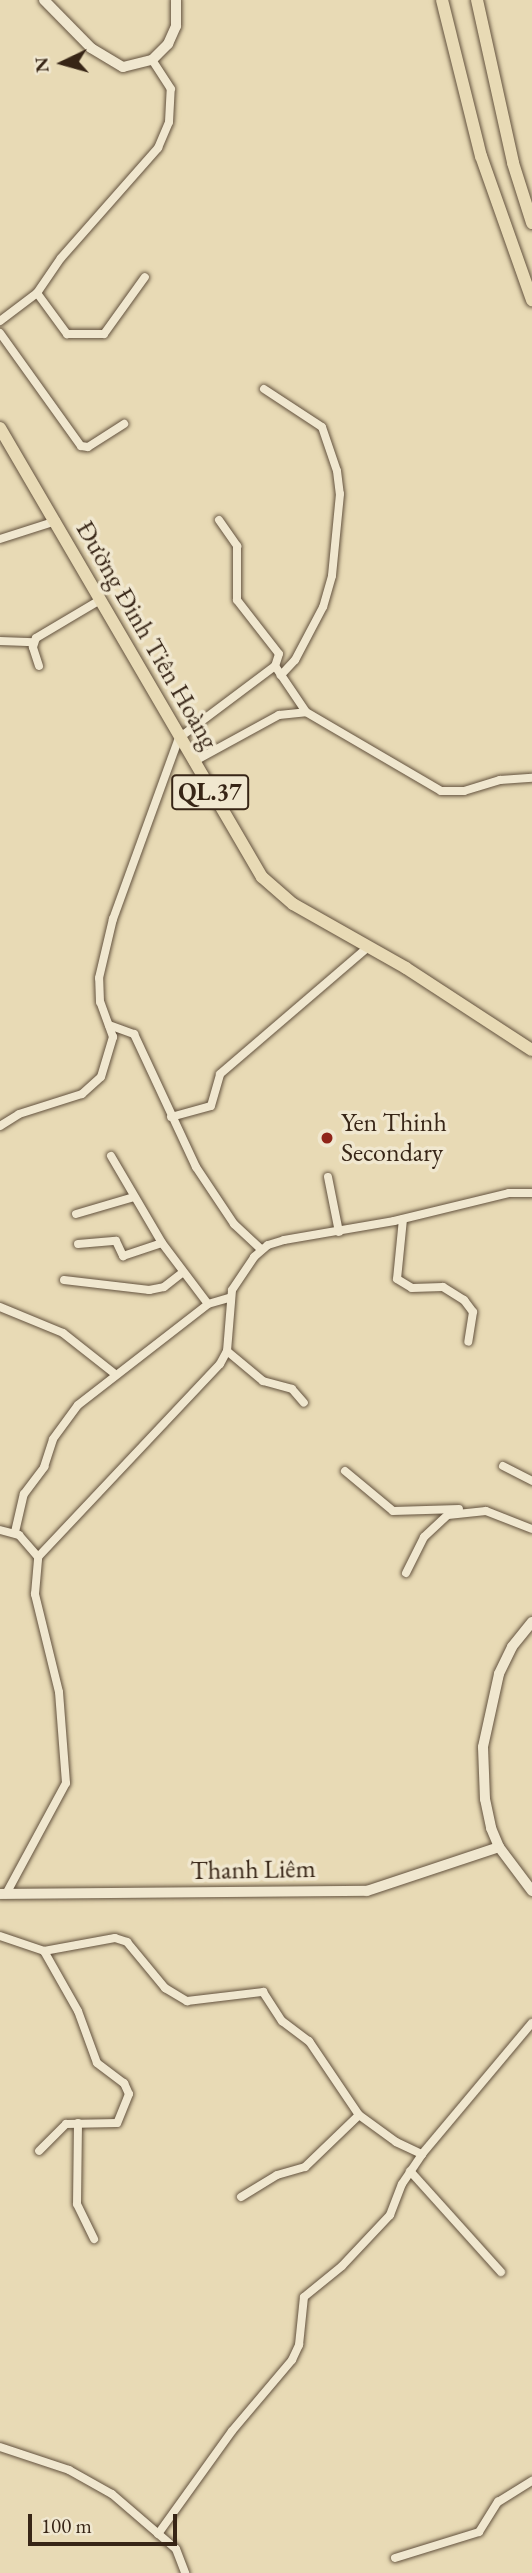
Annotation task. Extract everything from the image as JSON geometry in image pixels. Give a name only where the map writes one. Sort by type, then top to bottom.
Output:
[{"type":"main road","points":[[442,0],[481,156],[532,300]]},
{"type":"main road","points":[[477,0],[513,163],[532,223]]},
{"type":"main road","name":"Đường Đinh Tiên Hoàng","points":[[0,428],[262,877],[277,893],[532,1050]]},
{"type":"street","points":[[44,0],[108,62],[123,67],[152,60],[176,26],[176,0]]},
{"type":"street","points":[[0,321],[37,293],[164,138],[171,89],[152,60]]},
{"type":"street","points":[[37,293],[67,334],[104,334],[145,277]]},
{"type":"street","points":[[0,333],[80,446],[89,447],[124,424]]},
{"type":"street","points":[[264,389],[323,427],[337,471],[340,494],[332,576],[323,607],[295,660],[281,675]]},
{"type":"street","points":[[0,1126],[93,1085],[111,1047],[109,1025],[99,990],[113,919],[179,738],[275,666],[279,654],[237,600],[240,558],[219,520]]},
{"type":"street","points":[[0,539],[56,521]]},
{"type":"street","points":[[0,642],[34,642],[100,600]]},
{"type":"street","points":[[34,642],[39,666]]},
{"type":"street","points":[[275,666],[306,712],[441,791],[464,792],[500,780],[532,778]]},
{"type":"street","points":[[193,762],[279,715],[306,712]]},
{"type":"street","points":[[171,1117],[211,1106],[220,1074],[367,948]]},
{"type":"street","points":[[109,1025],[134,1034],[171,1117],[205,1181],[234,1224],[261,1250]]},
{"type":"street","points":[[111,1156],[162,1243],[208,1304]]},
{"type":"street","points":[[328,1177],[339,1232]]},
{"type":"street","points":[[3,1894],[66,1783],[59,1692],[35,1594],[38,1557],[220,1364],[227,1351],[229,1298],[236,1282],[261,1250],[284,1240],[402,1219],[509,1193],[532,1193]]},
{"type":"street","points":[[76,1214],[134,1197]]},
{"type":"street","points":[[402,1219],[397,1279],[412,1288],[443,1287],[464,1300],[472,1312],[468,1342]]},
{"type":"street","points":[[78,1244],[116,1241],[123,1256],[162,1243]]},
{"type":"street","points":[[64,1280],[149,1290],[163,1287],[183,1273]]},
{"type":"street","points":[[15,1532],[24,1494],[44,1466],[62,1424],[93,1390],[208,1304],[229,1298]]},
{"type":"street","points":[[0,1307],[63,1333],[116,1374]]},
{"type":"street","points":[[227,1351],[263,1381],[292,1390],[304,1403]]},
{"type":"street","points":[[503,1466],[532,1481]]},
{"type":"street","points":[[345,1471],[393,1511],[486,1511],[532,1528]]},
{"type":"street","points":[[406,1573],[432,1527],[448,1515],[465,1511]]},
{"type":"street","points":[[0,1530],[15,1532],[38,1557]]},
{"type":"street","points":[[532,1622],[512,1647],[489,1703],[483,1748],[485,1799],[499,1847],[532,1891]]},
{"type":"street","name":"Thanh Liêm","points":[[3,1894],[367,1891],[499,1847]]},
{"type":"street","points":[[0,1936],[44,1951],[115,1938],[127,1942],[165,1988],[187,2001],[263,1992],[282,2021],[309,2041],[359,2115],[396,2142],[422,2154]]},
{"type":"street","points":[[38,2151],[62,2126],[78,2123],[117,2123],[129,2094],[124,2083],[97,2063],[78,2011],[44,1951]]},
{"type":"street","points":[[158,2534],[232,2431],[292,2360],[299,2345],[304,2297],[342,2266],[390,2215],[410,2171],[422,2154],[532,2023]]},
{"type":"street","points":[[241,2197],[277,2175],[305,2167],[359,2115]]},
{"type":"street","points":[[78,2123],[77,2204],[94,2239]]},
{"type":"street","points":[[410,2171],[501,2272]]},
{"type":"street","points":[[0,2447],[69,2470],[111,2494],[176,2549],[185,2573]]},
{"type":"street","points":[[395,2558],[479,2532],[498,2502],[532,2481]]},
{"type":"place","name":"Yen Thinh Secondary","points":[[327,1138]]}]
